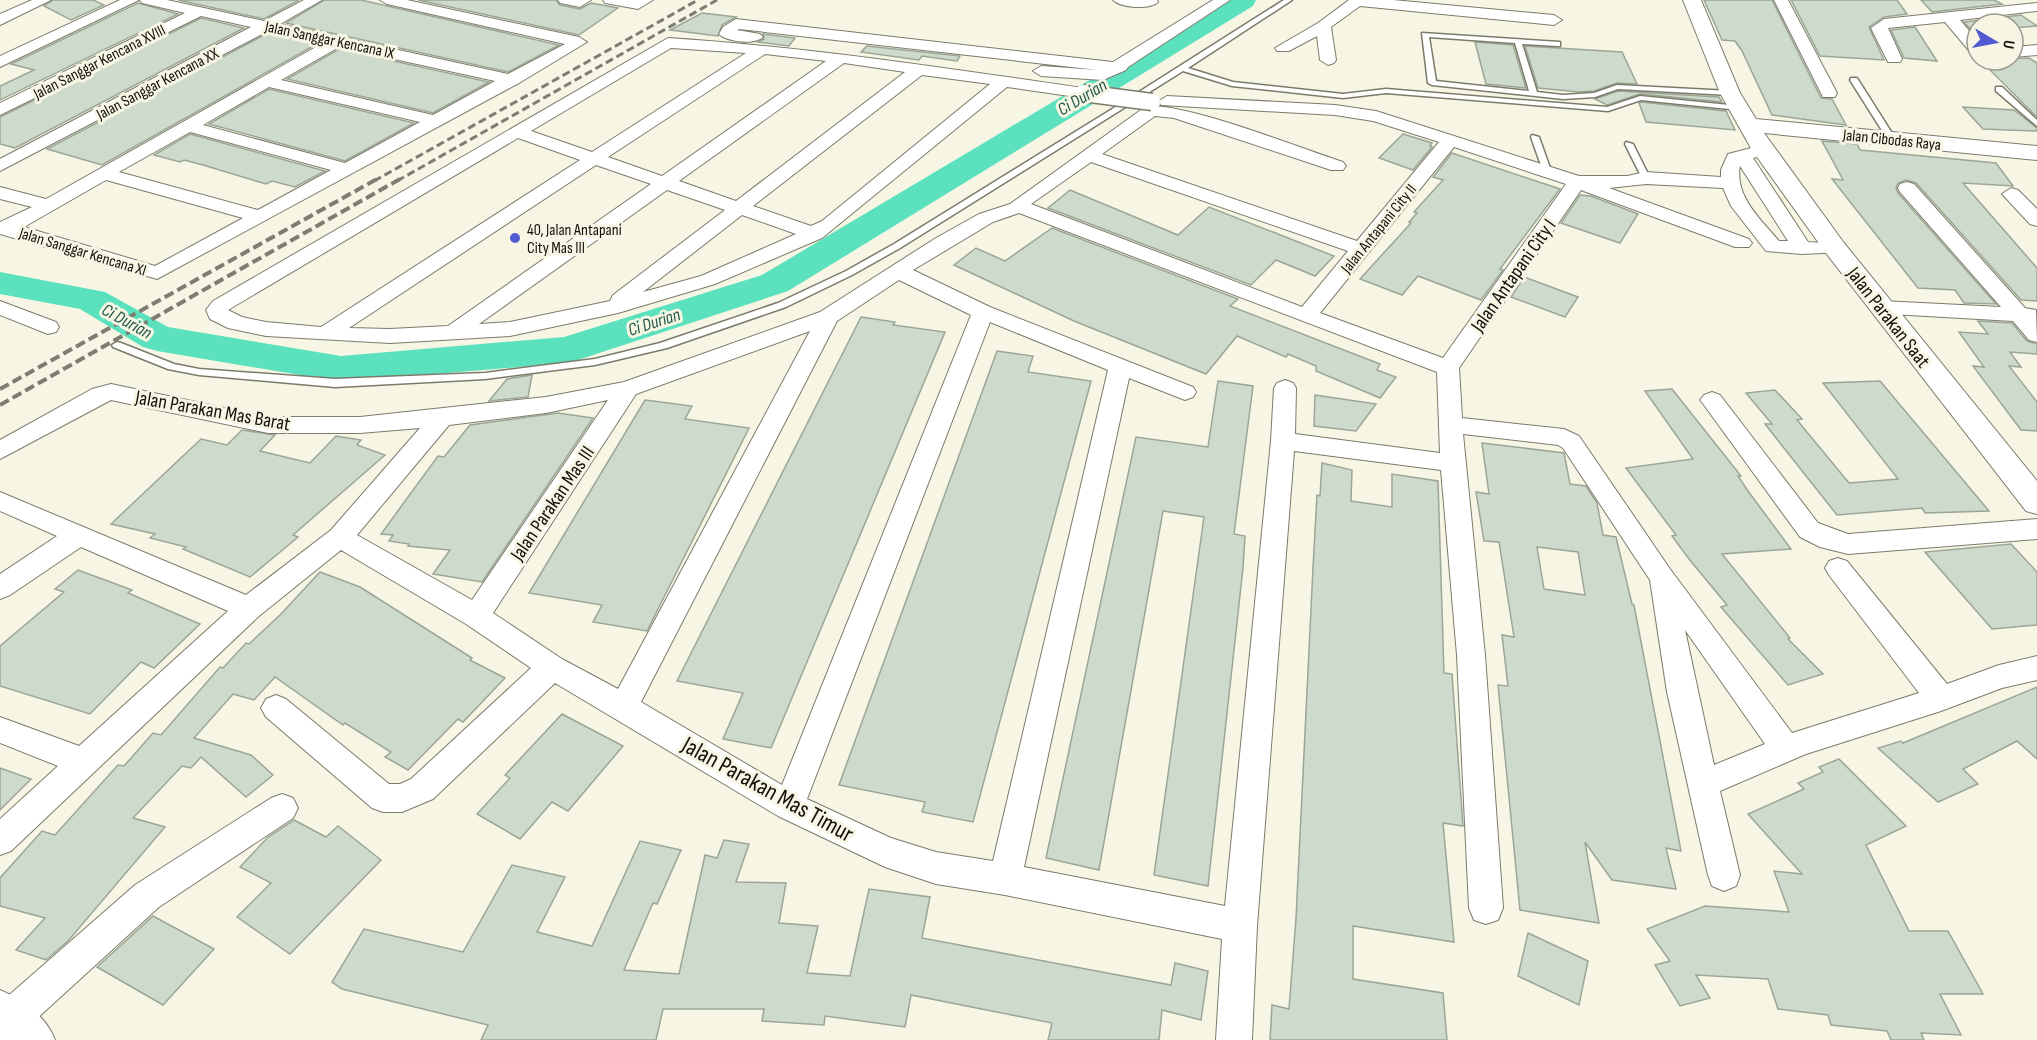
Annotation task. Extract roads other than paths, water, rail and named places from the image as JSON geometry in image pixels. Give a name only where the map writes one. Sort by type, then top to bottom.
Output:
[{"type":"street","points":[[0,20],[44,0]]},
{"type":"street","points":[[0,62],[132,0]]},
{"type":"street","name":"Jalan Sanggar Kencana IX","points":[[147,0],[513,80]]},
{"type":"street","name":"Jalan Sanggar Kencana XX","points":[[0,166],[315,0]]},
{"type":"street","points":[[104,174],[261,217],[579,42],[387,0]]},
{"type":"street","points":[[565,0],[579,3],[584,0]]},
{"type":"street","points":[[610,0],[638,5],[646,0]]},
{"type":"street","points":[[1120,0],[1153,1]]},
{"type":"street","points":[[1120,67],[1002,56],[877,38],[736,24],[728,30],[727,34],[880,50],[958,63],[1103,75],[1120,67],[1223,0]]},
{"type":"street","points":[[1283,48],[1323,26],[1358,0],[1554,20]]},
{"type":"street","points":[[1552,0],[1557,41]]},
{"type":"street","name":"Jalan Parakan Saat","points":[[1692,0],[1739,109],[1753,152],[1835,249],[2037,503]]},
{"type":"street","points":[[1781,0],[1829,93]]},
{"type":"street","points":[[1131,14],[1153,1]]},
{"type":"street","points":[[1894,59],[1881,26],[2037,7]]},
{"type":"street","name":"Jalan Sanggar Kencana XVIII","points":[[0,110],[198,12]]},
{"type":"street","points":[[1949,17],[1965,36]]},
{"type":"street","points":[[1323,26],[1328,60]]},
{"type":"street","points":[[4,228],[268,82],[338,40]]},
{"type":"street","points":[[1002,83],[829,225],[815,234],[708,280],[611,308],[510,329],[390,336],[324,334],[266,329],[236,322],[218,314],[216,310],[668,43],[762,49],[841,58],[1002,83],[1152,102],[1214,102],[1280,106],[1376,116],[1547,171],[1742,243]]},
{"type":"street","points":[[324,334],[762,49]]},
{"type":"street","points":[[455,331],[841,58]]},
{"type":"street","points":[[611,308],[919,69]]},
{"type":"street","points":[[268,82],[438,121]]},
{"type":"street","points":[[1252,136],[1280,106]]},
{"type":"street","name":"Jalan Cibodas Raya","points":[[1739,109],[1891,138],[2037,153]]},
{"type":"street","points":[[1337,166],[1252,136],[1176,113],[1151,111],[1020,204],[1020,207],[1187,272],[1448,368],[1453,463],[1471,655],[1486,908]]},
{"type":"street","points":[[188,126],[348,169]]},
{"type":"street","points":[[518,132],[736,209],[815,234]]},
{"type":"street","name":"Jalan Antapani City II","points":[[1307,315],[1450,140]]},
{"type":"street","points":[[1802,248],[1753,152],[1734,158],[1731,164],[1732,189],[1773,247],[1802,248],[1835,249]]},
{"type":"street","points":[[1089,155],[1361,249]]},
{"type":"street","points":[[1577,182],[1626,182],[1646,178],[1732,189]]},
{"type":"street","name":"Jalan Antapani City I","points":[[1448,368],[1577,182]]},
{"type":"street","points":[[1626,182],[1646,189],[1732,189]]},
{"type":"street","points":[[1907,188],[2028,315],[2037,335]]},
{"type":"street","points":[[0,193],[47,205]]},
{"type":"street","points":[[2011,194],[2037,220]]},
{"type":"street","name":"Jalan Parakan Mas Barat","points":[[0,452],[100,394],[111,392],[268,425],[360,425],[442,418],[546,405],[628,389],[828,317],[898,271],[986,218],[1020,207]]},
{"type":"street","name":"Jalan Sanggar Kencana XI","points":[[4,228],[157,273],[261,217]]},
{"type":"street","points":[[898,271],[983,312],[1185,392]]},
{"type":"street","points":[[1881,308],[2028,315]]},
{"type":"street","points":[[789,806],[983,312]]},
{"type":"street","points":[[6,315],[48,327]]},
{"type":"street","points":[[624,707],[828,317]]},
{"type":"street","points":[[1005,879],[1120,368]]},
{"type":"street","points":[[1234,1040],[1240,926],[1283,441],[1285,388]]},
{"type":"street","name":"Jalan Parakan Mas III","points":[[476,616],[628,389]]},
{"type":"street","points":[[1712,400],[1809,530],[1829,540],[1848,544],[2037,529]]},
{"type":"street","points":[[0,840],[82,761],[249,608],[339,537],[442,418]]},
{"type":"street","points":[[1452,425],[1568,440],[1661,576],[1786,748]]},
{"type":"street","points":[[1283,441],[1453,463]]},
{"type":"street","points":[[0,501],[249,608]]},
{"type":"street","points":[[0,588],[80,534]]},
{"type":"street","name":"Jalan Parakan Mas Timur","points":[[339,537],[476,616],[552,668],[624,707],[789,806],[885,852],[936,868],[1005,879],[1240,926]]},
{"type":"street","points":[[1838,568],[1941,699]]},
{"type":"street","points":[[1661,576],[1682,692],[1724,875]]},
{"type":"street","points":[[276,708],[383,798],[402,798],[422,789],[552,668]]},
{"type":"street","points":[[1703,784],[1786,748],[1941,699],[1999,677],[2037,668]]},
{"type":"street","points":[[0,730],[82,761]]},
{"type":"street","points":[[14,1024],[147,896],[233,843],[282,808]]},
{"type":"lane","points":[[117,345],[172,367],[199,372],[335,382],[428,380],[496,375],[595,362],[663,346],[782,305],[849,273],[897,246],[1183,69],[1289,0]]},
{"type":"lane","points":[[1557,41],[1425,35],[1432,83],[1563,97],[1596,95],[1617,87],[1739,109]]},
{"type":"lane","points":[[1518,41],[1534,94]]},
{"type":"lane","points":[[1183,69],[1232,84],[1343,96],[1386,91],[1608,109],[1640,98],[1739,109]]},
{"type":"lane","points":[[1854,80],[1891,138]]},
{"type":"lane","points":[[1999,90],[2037,124]]},
{"type":"lane","points":[[1535,136],[1547,171]]},
{"type":"lane","points":[[1629,144],[1646,178]]},
{"type":"waterway","name":"Ci Durian","points":[[0,283],[91,300],[157,338],[341,369],[567,350],[775,283],[1243,0]]},
{"type":"railway","points":[[374,181],[698,0]]},
{"type":"railway","points":[[397,181],[717,0]]},
{"type":"railway","points":[[0,389],[377,179]]},
{"type":"railway","points":[[0,405],[400,179]]},
{"type":"place","name":"40, Jalan Antapani City Mas III","points":[[515,238]]}]
